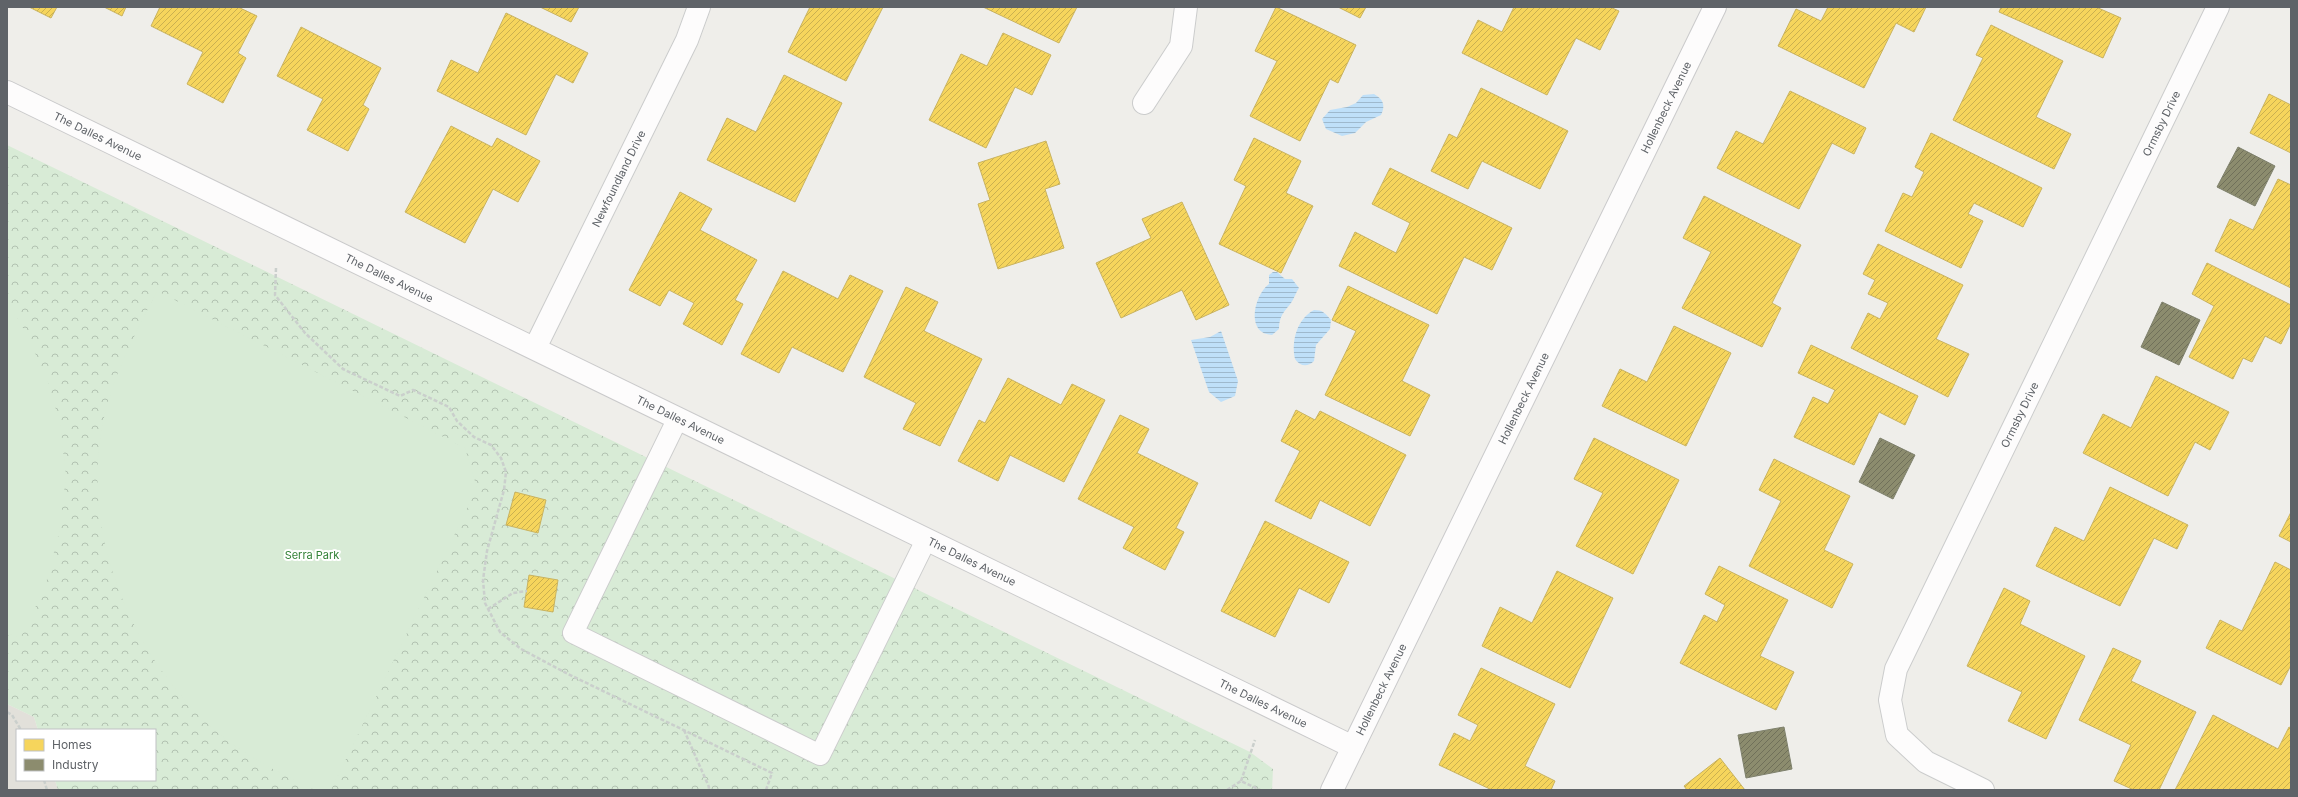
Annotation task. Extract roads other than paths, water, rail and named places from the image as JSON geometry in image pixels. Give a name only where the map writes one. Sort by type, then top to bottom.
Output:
[{"type":"street","name":"Newfoundland Drive","points":[[535,348],[687,40],[699,7]]},
{"type":"street","points":[[1144,103],[1181,46],[1186,7]]},
{"type":"street","name":"Hollenbeck Avenue","points":[[1332,790],[1715,7]]},
{"type":"street","name":"Ormsby Drive","points":[[1984,790],[1926,762],[1897,735],[1890,700],[1896,669],[2218,7]]},
{"type":"street","name":"The Dalles Avenue","points":[[7,92],[1354,747]]},
{"type":"lane","points":[[678,418],[572,633],[820,755],[926,540]]},
{"type":"water","points":[[1374,94],[1380,98],[1383,103],[1381,115],[1366,122],[1355,133],[1342,136],[1326,129],[1322,119],[1330,110],[1347,107],[1356,103],[1363,95]]},
{"type":"water","points":[[1273,272],[1277,272],[1285,279],[1292,279],[1299,288],[1292,301],[1282,314],[1279,329],[1272,335],[1264,333],[1258,328],[1255,321],[1255,313],[1259,296],[1269,284],[1269,275]]},
{"type":"water","points":[[1314,310],[1324,312],[1327,315],[1331,320],[1330,329],[1316,345],[1314,361],[1309,365],[1301,365],[1295,359],[1295,338],[1299,325],[1303,319]]},
{"type":"water","points":[[1221,331],[1238,381],[1235,396],[1221,402],[1209,392],[1191,340],[1210,337]]},
{"type":"park label","name":"Serra Park","points":[[312,555]]}]
